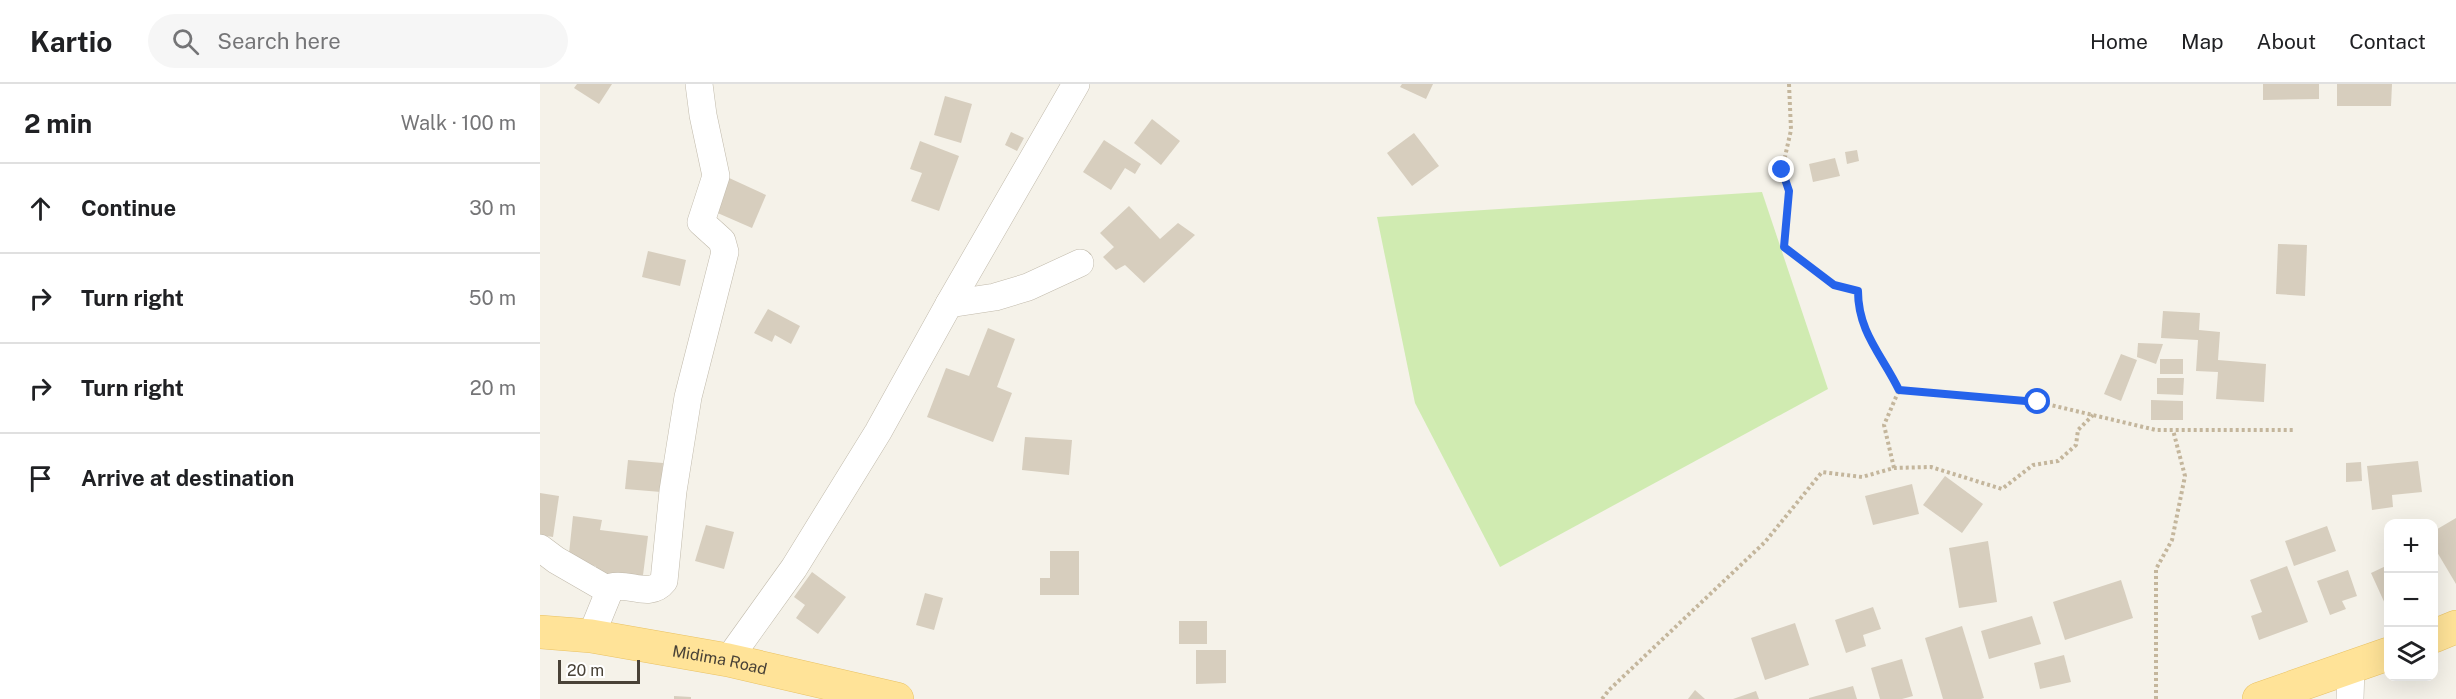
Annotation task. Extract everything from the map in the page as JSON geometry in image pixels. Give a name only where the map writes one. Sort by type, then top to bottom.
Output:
[{"type":"main road","points":[[2438,634],[2456,627]]},
{"type":"main road","name":"Midima Road","points":[[540,632],[591,636],[728,660],[897,699]]},
{"type":"main road","points":[[2259,699],[2351,684],[2384,657]]},
{"type":"street","points":[[591,636],[608,590],[614,585],[651,590],[658,589],[664,581],[673,491],[688,397],[725,252],[722,240],[701,222],[716,176],[699,84]]},
{"type":"street","points":[[728,660],[794,568],[878,432],[1076,84]]},
{"type":"street","points":[[949,304],[995,297],[1028,287],[1080,263]]},
{"type":"street","points":[[540,548],[556,560],[608,590]]},
{"type":"path","points":[[1789,84],[1791,130],[1782,170],[1789,191],[1784,247],[1834,285],[1858,291],[1858,310],[1864,330],[1886,364],[1899,390],[1884,425],[1894,468]]},
{"type":"path","points":[[1899,390],[2038,402],[2156,430],[2294,430]]},
{"type":"path","points":[[1602,699],[1765,542],[1822,472],[1862,477],[1894,468],[1931,467],[2002,489],[2033,465],[2058,461],[2076,445],[2078,430],[2093,415]]},
{"type":"path","points":[[2156,699],[2156,569],[2172,540],[2185,476],[2173,430]]},
{"type":"green space","points":[[1762,192],[1828,389],[1500,567],[1415,403],[1377,217]]},
{"type":"building","points":[[577,84],[612,84],[599,104],[574,88]]},
{"type":"building","points":[[1402,84],[1433,84],[1426,99],[1400,87]]},
{"type":"building","points":[[2263,84],[2319,84],[2319,99],[2263,100]]},
{"type":"building","points":[[2337,84],[2392,84],[2391,106],[2337,106]]},
{"type":"building","points":[[945,96],[972,104],[961,143],[934,135]]},
{"type":"building","points":[[1152,119],[1180,141],[1161,165],[1134,143]]},
{"type":"building","points":[[1011,132],[1024,138],[1017,151],[1005,145]]},
{"type":"building","points":[[1414,133],[1439,166],[1412,186],[1387,153]]},
{"type":"building","points":[[1104,140],[1141,164],[1135,174],[1125,168],[1111,190],[1083,172]]},
{"type":"building","points":[[920,141],[959,156],[939,211],[911,201],[922,173],[910,169]]},
{"type":"building","points":[[1857,150],[1859,161],[1847,164],[1845,152]]},
{"type":"building","points":[[1835,158],[1840,176],[1813,182],[1809,164]]},
{"type":"building","points":[[727,177],[766,195],[752,228],[713,211]]},
{"type":"building","points":[[1129,206],[1160,239],[1178,223],[1195,235],[1144,283],[1125,265],[1116,270],[1103,257],[1114,247],[1100,233]]},
{"type":"building","points":[[2278,244],[2307,245],[2305,296],[2276,294]]},
{"type":"building","points":[[648,251],[686,260],[680,286],[642,277]]},
{"type":"building","points":[[768,309],[800,326],[791,344],[775,335],[772,342],[754,333]]},
{"type":"building","points":[[2163,311],[2200,313],[2199,330],[2220,332],[2218,360],[2266,364],[2264,402],[2216,399],[2218,372],[2196,371],[2198,340],[2161,338]]},
{"type":"building","points":[[988,328],[1015,339],[997,387],[1012,393],[993,442],[927,417],[946,368],[969,376]]},
{"type":"building","points":[[2138,343],[2163,344],[2156,364],[2137,357]]},
{"type":"building","points":[[2121,354],[2137,360],[2121,401],[2104,394]]},
{"type":"building","points":[[2160,359],[2183,359],[2183,374],[2160,374]]},
{"type":"building","points":[[2157,378],[2184,378],[2183,395],[2157,394]]},
{"type":"building","points":[[2151,400],[2183,401],[2183,420],[2151,420]]},
{"type":"building","points":[[1025,437],[1072,440],[1069,475],[1022,470]]},
{"type":"building","points":[[628,460],[663,463],[661,492],[625,489]]},
{"type":"building","points":[[2418,461],[2422,492],[2392,495],[2393,507],[2372,510],[2367,466]]},
{"type":"building","points":[[2361,462],[2362,481],[2346,482],[2346,463]]},
{"type":"building","points":[[1945,476],[1983,504],[1962,533],[1923,505]]},
{"type":"building","points":[[1912,484],[1919,514],[1873,525],[1865,496]]},
{"type":"building","points":[[540,493],[559,496],[553,537],[540,535]]},
{"type":"building","points":[[573,516],[602,520],[600,530],[648,536],[642,583],[595,578],[596,566],[568,563]]},
{"type":"building","points":[[2456,518],[2456,584],[2438,554],[2438,529]]},
{"type":"building","points":[[706,525],[734,532],[724,569],[695,561]]},
{"type":"building","points":[[2327,526],[2336,551],[2294,566],[2285,541]]},
{"type":"building","points":[[1988,541],[1997,602],[1959,608],[1949,548]]},
{"type":"building","points":[[1050,551],[1079,551],[1079,595],[1040,595],[1040,578],[1050,578]]},
{"type":"building","points":[[2287,566],[2308,622],[2259,640],[2251,616],[2262,612],[2250,580]]},
{"type":"building","points":[[2384,567],[2384,602],[2371,573]]},
{"type":"building","points":[[2348,570],[2357,596],[2342,601],[2346,609],[2330,615],[2317,581]]},
{"type":"building","points":[[812,572],[846,597],[818,634],[796,618],[805,605],[794,597]]},
{"type":"building","points":[[2121,580],[2133,618],[2065,640],[2053,602]]},
{"type":"building","points":[[925,593],[943,598],[934,630],[916,625]]},
{"type":"building","points":[[1873,607],[1881,629],[1863,635],[1866,646],[1846,653],[1835,620]]},
{"type":"building","points":[[2032,616],[2041,644],[1989,659],[1981,631]]},
{"type":"building","points":[[1179,621],[1207,621],[1207,644],[1179,644]]},
{"type":"building","points":[[1795,623],[1809,665],[1765,680],[1751,638]]},
{"type":"building","points":[[1962,626],[1984,698],[1943,699],[1925,638]]},
{"type":"building","points":[[1196,650],[1226,650],[1226,683],[1196,684]]},
{"type":"building","points":[[2064,655],[2071,682],[2040,689],[2034,663]]},
{"type":"building","points":[[1902,659],[1913,696],[1902,699],[1880,699],[1871,668]]},
{"type":"building","points":[[1853,686],[1857,699],[1809,699],[1809,698]]},
{"type":"building","points":[[1695,690],[1705,699],[1688,699]]},
{"type":"building","points":[[1756,691],[1759,699],[1733,699]]},
{"type":"building","points":[[674,696],[691,697],[691,699],[674,699]]},
{"type":"route","points":[[1782,170],[1789,191],[1784,247],[1834,285],[1858,291],[1858,310],[1864,330],[1886,364],[1899,390],[2038,402]]}]
